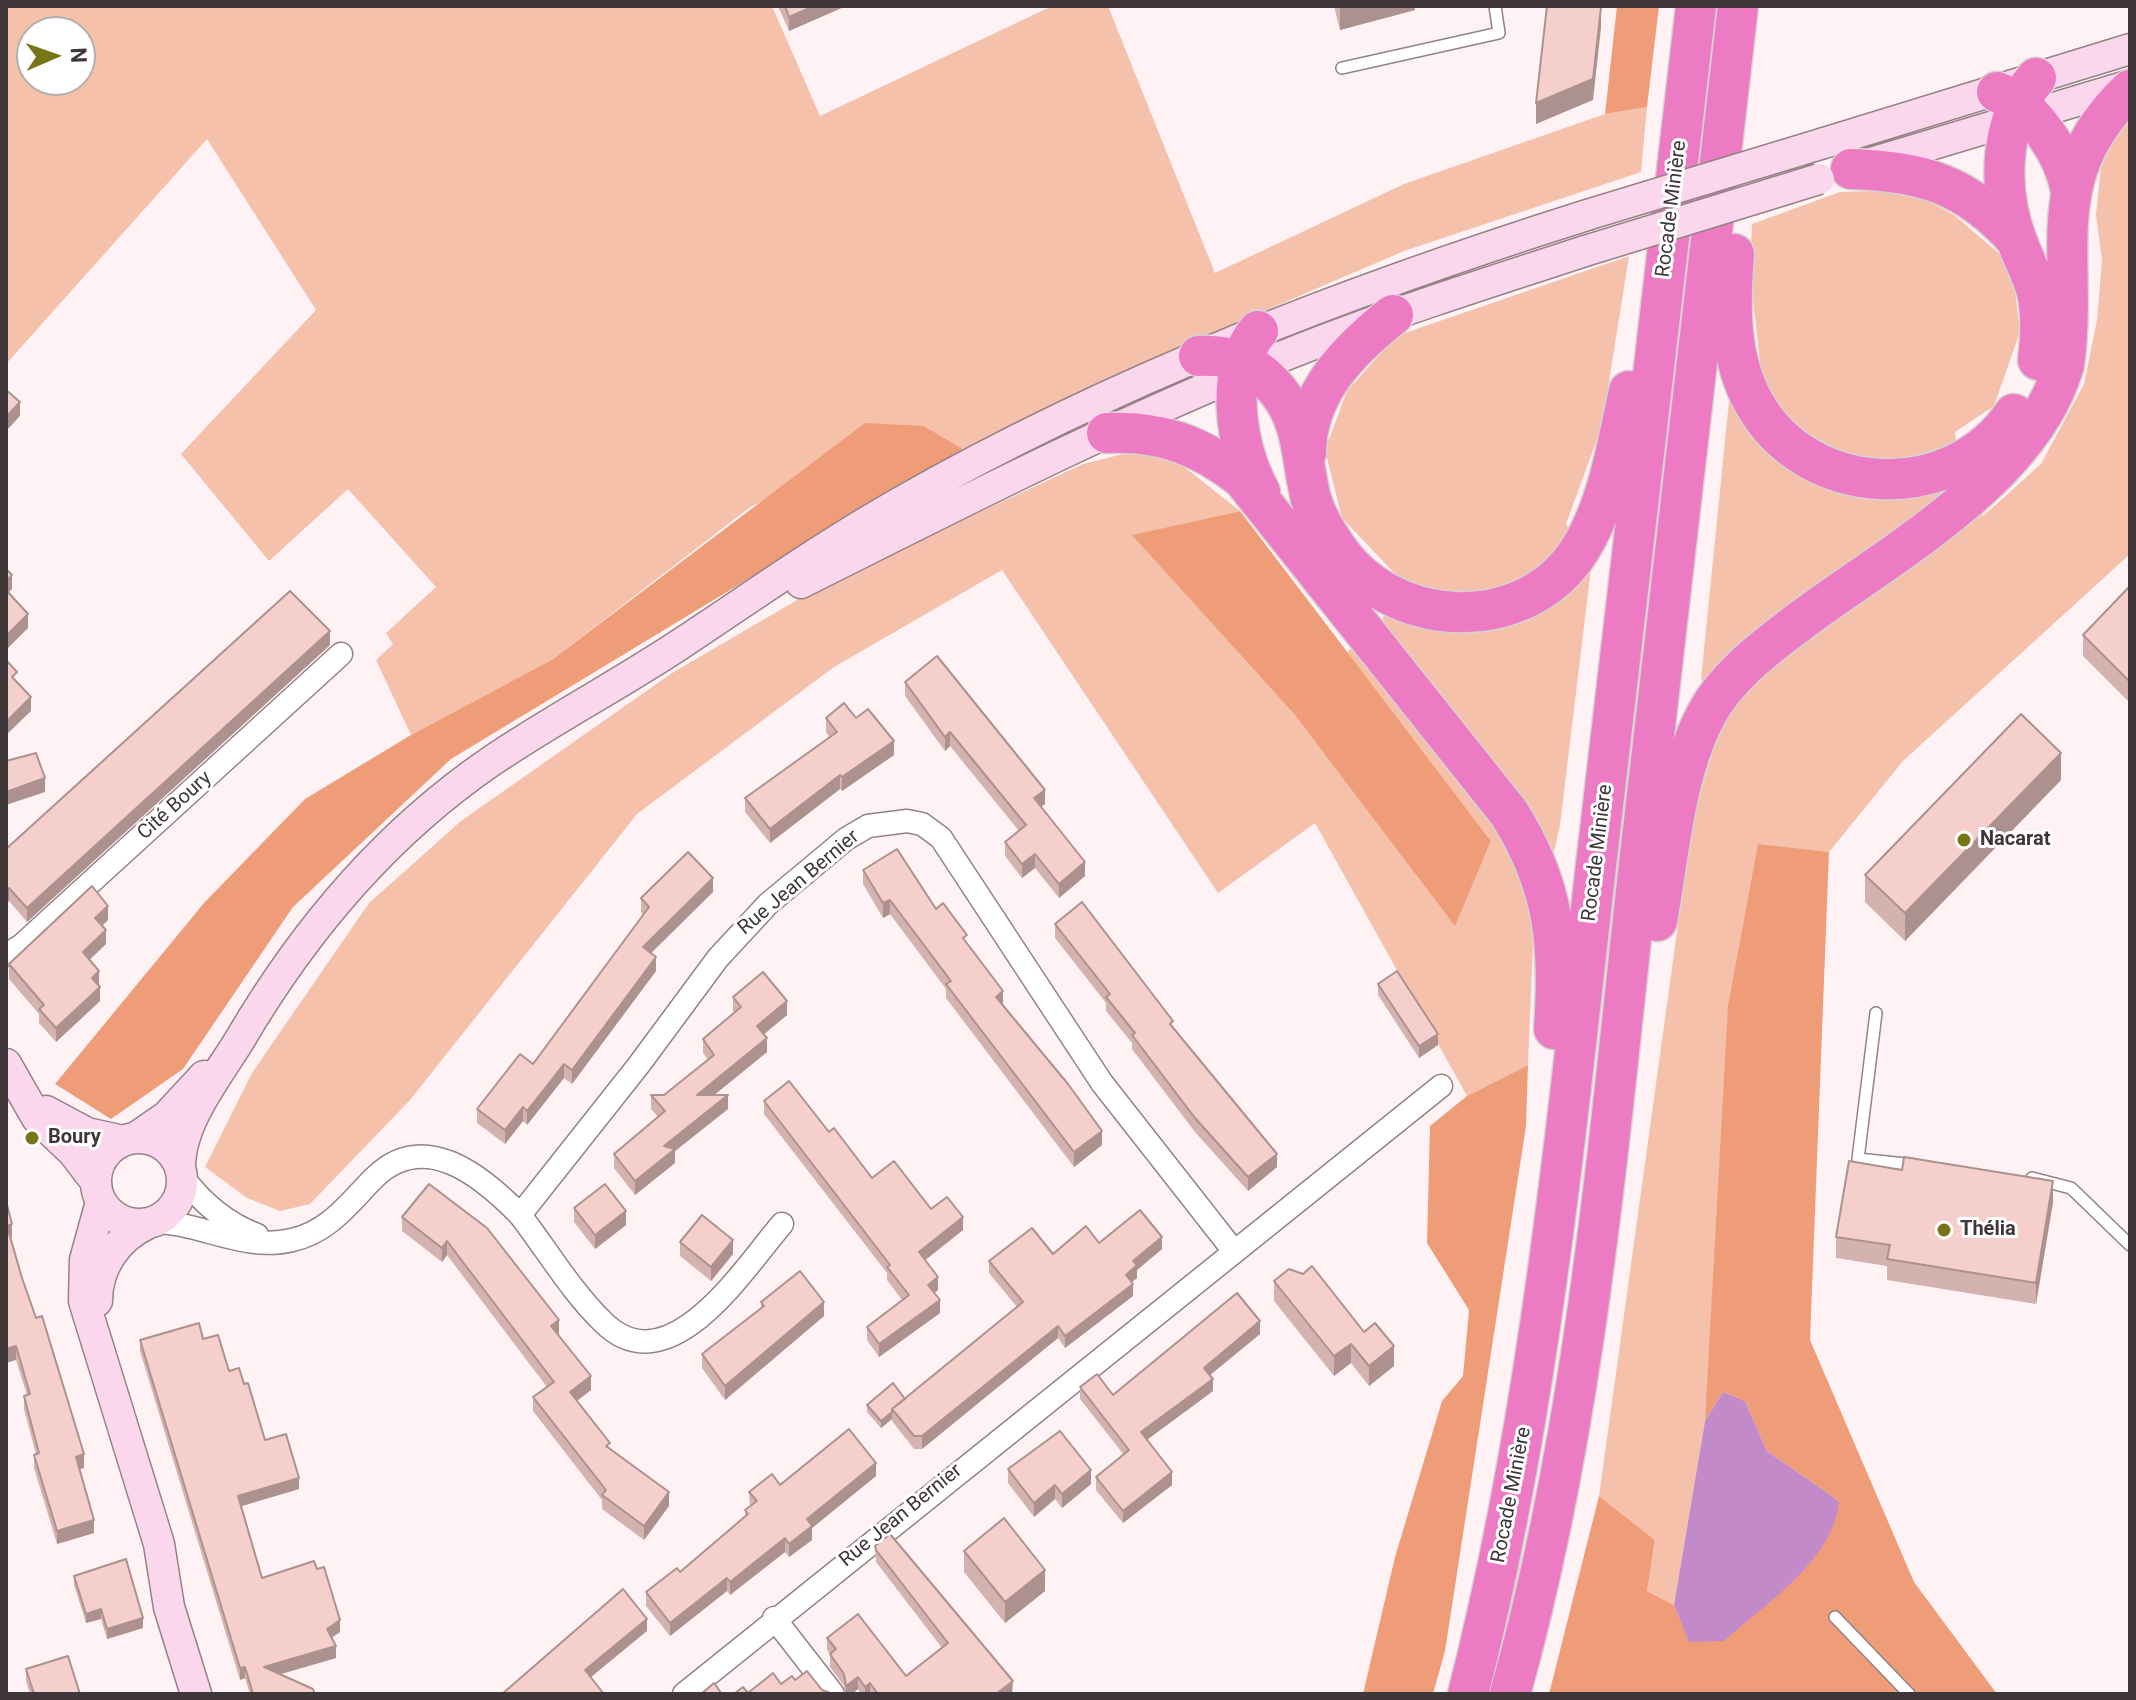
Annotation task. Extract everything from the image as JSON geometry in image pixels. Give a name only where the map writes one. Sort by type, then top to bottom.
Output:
[{"type":"highway","name":"Rocade Minière","points":[[1468,1694],[1515,1488],[1546,1285],[1696,6]]},
{"type":"highway","name":"Rocade Minière","points":[[1510,1694],[1562,1457],[1612,1110],[1738,6]]},
{"type":"highway","points":[[1733,46],[1740,190],[1731,306],[1737,358],[1749,393],[1766,422],[1810,460],[1856,477],[1901,479],[1947,468],[1989,444],[2022,403],[2038,360],[2041,336],[2037,292],[2016,239],[2006,197],[2018,102]]},
{"type":"highway","points":[[1612,1110],[1648,968],[1685,774],[1706,714],[1732,681],[1769,645],[1972,493],[2006,464],[2037,427],[2058,388],[2064,365],[2071,191],[2092,134],[2130,87]]},
{"type":"highway","points":[[2018,102],[2055,149],[2071,191]]},
{"type":"highway","points":[[1831,164],[1897,171],[1941,182],[1987,209],[2016,239]]},
{"type":"highway","points":[[1199,356],[1248,359],[1278,390],[1297,421],[1312,500],[1327,533],[1349,565],[1382,591],[1419,608],[1460,613],[1501,607],[1533,594],[1564,570],[1576,555],[1597,512],[1668,244]]},
{"type":"highway","points":[[1306,469],[1310,421],[1323,389],[1357,345],[1393,315]]},
{"type":"highway","points":[[1248,359],[1242,440],[1253,478],[1268,506]]},
{"type":"highway","points":[[1107,433],[1146,434],[1196,448],[1243,479],[1268,506],[1509,813],[1544,881],[1556,947],[1547,1149],[1546,1285]]},
{"type":"street","points":[[1248,359],[1585,251],[2018,102],[2130,49]]},
{"type":"street","points":[[2018,102],[2130,87]]},
{"type":"street","points":[[685,641],[1107,433],[1424,268],[1587,215],[1831,164]]},
{"type":"street","points":[[101,1353],[97,1303],[101,1275],[118,1244],[174,1207],[182,1149],[196,1115],[258,1009],[306,937],[351,884],[404,830],[490,763],[685,641],[765,585],[923,489],[1050,422],[1199,356]]},
{"type":"street","name":"Cité Boury","points":[[6,955],[22,945],[341,654]]},
{"type":"street","name":"Rue Jean Bernier","points":[[520,1215],[638,1066],[718,958],[751,920],[856,832],[880,822],[907,821],[922,824],[941,838],[1102,1083],[1233,1250]]},
{"type":"street","points":[[196,1694],[169,1607],[159,1544],[86,1311],[83,1287],[85,1260],[99,1192],[102,1158],[157,1124],[186,1097],[258,1009]]},
{"type":"street","points":[[11,1073],[37,1104],[72,1127],[160,1143],[204,1203],[234,1225],[260,1236],[289,1241]]},
{"type":"street","points":[[11,1073],[43,1126],[73,1152],[120,1220],[183,1225],[247,1241],[289,1241],[331,1222],[383,1170],[414,1156],[442,1158],[460,1165],[486,1183],[520,1215],[602,1321],[623,1336],[649,1341],[674,1335],[700,1318],[782,1224]]},
{"type":"street","name":"Rue Jean Bernier","points":[[684,1694],[774,1618],[1441,1086]]},
{"type":"street","points":[[774,1618],[833,1694]]},
{"type":"lane","points":[[1342,68],[1499,33],[1495,6]]},
{"type":"lane","points":[[1876,1013],[1858,1159],[1932,1167]]},
{"type":"lane","points":[[2022,1177],[2052,1181],[2071,1188],[2130,1245]]},
{"type":"lane","points":[[1835,1617],[1909,1694]]},
{"type":"shaded area","points":[[6,6],[772,6],[820,116],[1052,6],[1108,6],[1215,273],[1404,184],[1605,114],[1647,107],[1641,172],[1404,251],[1169,352],[963,449],[924,426],[750,507],[553,659],[411,735],[376,660],[393,644],[386,633],[436,587],[348,489],[269,561],[181,454],[316,310],[207,139],[6,364]]},
{"type":"shaded area","points":[[1617,6],[1659,6],[1647,107],[1605,114]]},
{"type":"shaded area","points":[[2130,122],[2130,554],[1903,761],[1829,852],[1758,845],[1705,1421],[1674,1605],[1647,1591],[1655,1540],[1599,1496],[1693,816],[1719,732],[1701,679],[1729,401],[1760,363],[1750,272],[1752,224],[1840,192],[1907,190],[1954,215],[2002,256],[2015,290],[2020,332],[1994,406],[1955,432],[1960,485],[1983,516],[2041,464],[2084,384],[2097,320],[2102,260],[2096,215],[2101,167],[2117,134]]},
{"type":"shaded area","points":[[1629,256],[1602,426],[1566,524],[1591,569],[1560,825],[1533,944],[1528,1065],[1467,1096],[1315,823],[1218,893],[1002,570],[834,667],[637,814],[410,1100],[310,1204],[280,1211],[247,1198],[205,1167],[252,1073],[369,903],[461,821],[672,673],[823,585],[1083,464],[1135,451],[1173,458],[1240,511],[1133,535],[1294,714],[1455,925],[1491,841],[1347,652],[1380,627],[1397,576],[1342,518],[1325,450],[1347,391],[1396,336]]},
{"type":"shaded area","points":[[865,423],[924,426],[963,449],[451,759],[293,907],[183,1069],[111,1119],[55,1084],[204,903],[305,799],[411,735],[553,659]]},
{"type":"shaded area","points":[[1240,511],[1491,841],[1455,926],[1294,714],[1132,535]]},
{"type":"shaded area","points":[[1758,844],[1829,852],[1810,1340],[1914,1582],[1997,1694],[1549,1694],[1599,1496],[1655,1540],[1647,1591],[1674,1605],[1690,1642],[1839,1501],[1767,1451],[1745,1401],[1723,1392],[1705,1421],[1728,1006]]},
{"type":"shaded area","points":[[1528,1065],[1526,1126],[1445,1651],[1433,1694],[1363,1694],[1395,1557],[1442,1401],[1463,1376],[1469,1310],[1427,1243],[1430,1126],[1467,1096]]},
{"type":"shaded area","points":[[1723,1392],[1745,1401],[1767,1451],[1839,1501],[1825,1543],[1777,1596],[1724,1641],[1689,1642],[1674,1605],[1705,1421]]},
{"type":"building","points":[[785,6],[814,6],[789,17]]},
{"type":"building","points":[[1547,6],[1601,7],[1593,79],[1536,103]]},
{"type":"building","points":[[6,390],[20,402],[6,417]]},
{"type":"building","points":[[2130,586],[2130,682],[2083,635]]},
{"type":"building","points":[[6,590],[28,614],[6,636]]},
{"type":"building","points":[[290,591],[330,631],[27,908],[9,888],[6,890],[6,849]]},
{"type":"building","points":[[937,656],[1045,790],[1034,798],[1085,862],[1059,884],[1035,854],[1022,864],[1005,842],[1026,825],[950,732],[945,737],[905,682]]},
{"type":"building","points":[[6,660],[17,672],[12,677],[31,697],[6,722]]},
{"type":"building","points":[[844,703],[856,718],[868,709],[894,741],[842,777],[840,775],[770,829],[745,798],[837,732],[826,718]]},
{"type":"building","points":[[2021,714],[2061,753],[1905,913],[1865,875]]},
{"type":"building","points":[[36,753],[45,778],[6,792],[6,761]]},
{"type":"building","points":[[897,849],[936,909],[943,903],[967,935],[963,938],[1003,991],[996,997],[1068,1084],[1102,1131],[1074,1152],[946,984],[951,981],[890,900],[883,903],[863,870]]},
{"type":"building","points":[[688,852],[713,878],[643,947],[656,957],[572,1070],[564,1064],[527,1111],[523,1107],[505,1130],[477,1109],[520,1054],[533,1064],[649,907],[641,898]]},
{"type":"building","points":[[92,886],[108,906],[95,918],[106,930],[83,952],[99,971],[92,978],[100,987],[56,1028],[39,1009],[44,1005],[9,964]]},
{"type":"building","points":[[1082,902],[1173,1021],[1170,1024],[1277,1154],[1248,1177],[1195,1118],[1132,1035],[1135,1033],[1106,997],[1110,994],[1055,924]]},
{"type":"building","points":[[1397,971],[1438,1034],[1419,1046],[1378,984]]},
{"type":"building","points":[[763,972],[787,1001],[757,1026],[767,1038],[697,1095],[728,1095],[664,1146],[675,1149],[635,1181],[614,1154],[665,1111],[651,1095],[664,1095],[714,1055],[703,1039],[741,1007],[733,997]]},
{"type":"building","points":[[789,1081],[829,1132],[834,1128],[872,1178],[894,1161],[931,1209],[947,1197],[963,1217],[919,1252],[938,1277],[928,1285],[940,1300],[879,1344],[867,1327],[909,1295],[887,1267],[890,1265],[764,1101]]},
{"type":"building","name":"Thélia","points":[[1904,1157],[2053,1181],[2036,1283],[1887,1259],[1890,1245],[1836,1237],[1849,1161],[1902,1170]]},
{"type":"building","points":[[429,1184],[487,1228],[559,1320],[551,1326],[591,1376],[570,1392],[610,1443],[606,1446],[669,1492],[644,1526],[602,1495],[606,1490],[533,1397],[554,1382],[447,1241],[442,1248],[402,1217]]},
{"type":"building","points":[[605,1184],[626,1211],[595,1235],[574,1208]]},
{"type":"building","points":[[6,1201],[12,1224],[7,1226],[22,1278],[36,1318],[42,1316],[84,1454],[76,1457],[94,1520],[57,1531],[34,1455],[39,1453],[24,1396],[30,1394],[16,1346],[6,1349]]},
{"type":"building","points":[[1140,1210],[1162,1237],[1133,1261],[1137,1265],[1126,1275],[1133,1284],[1065,1336],[1058,1326],[922,1436],[914,1436],[892,1409],[1023,1302],[989,1261],[1032,1228],[1053,1254],[1086,1226],[1099,1243]]},
{"type":"building","points":[[702,1215],[733,1240],[711,1267],[680,1242]]},
{"type":"building","points":[[1312,1266],[1364,1332],[1375,1323],[1394,1346],[1369,1366],[1351,1344],[1334,1356],[1274,1281],[1289,1269],[1303,1274]]},
{"type":"building","points":[[800,1271],[824,1302],[725,1386],[702,1354],[764,1306],[761,1302]]},
{"type":"building","points":[[1237,1293],[1260,1321],[1204,1368],[1213,1379],[1141,1432],[1172,1472],[1123,1511],[1096,1477],[1129,1450],[1080,1387],[1097,1374],[1113,1395]]},
{"type":"building","points":[[199,1323],[203,1339],[218,1335],[229,1371],[239,1368],[244,1384],[248,1383],[265,1440],[286,1434],[299,1478],[238,1496],[262,1578],[314,1561],[317,1569],[324,1567],[340,1620],[327,1629],[336,1646],[264,1667],[313,1689],[315,1694],[253,1694],[245,1667],[240,1668],[140,1340]]},
{"type":"building","points":[[893,1383],[905,1399],[881,1421],[867,1405]]},
{"type":"building","points":[[849,1429],[876,1463],[807,1519],[812,1526],[789,1544],[785,1538],[730,1582],[727,1578],[670,1623],[646,1592],[677,1568],[680,1572],[748,1514],[745,1510],[757,1501],[749,1492],[772,1474],[780,1485]]},
{"type":"building","points":[[1060,1431],[1091,1470],[1062,1494],[1055,1485],[1034,1503],[1008,1469]]},
{"type":"building","points":[[1004,1518],[1045,1570],[1005,1602],[964,1551]]},
{"type":"building","points":[[890,1534],[1013,1681],[996,1694],[878,1694],[870,1683],[865,1687],[858,1677],[846,1686],[844,1674],[830,1654],[836,1649],[827,1638],[858,1614],[906,1676],[948,1643],[876,1550],[875,1546]]},
{"type":"building","points":[[126,1559],[143,1618],[107,1629],[101,1609],[86,1614],[74,1576]]},
{"type":"building","points":[[623,1589],[647,1619],[585,1670],[604,1694],[502,1694]]},
{"type":"building","points":[[68,1656],[80,1694],[34,1694],[26,1669]]},
{"type":"building","points":[[807,1671],[822,1690],[833,1694],[734,1694],[743,1687],[748,1693],[773,1673],[781,1684],[792,1676],[795,1680]]},
{"type":"building","points":[[714,1683],[722,1694],[701,1694]]},
{"type":"place","name":"Nacarat","points":[[1964,840]]},
{"type":"place","name":"Boury","points":[[32,1138]]},
{"type":"place","name":"Thélia","points":[[1944,1230]]}]
